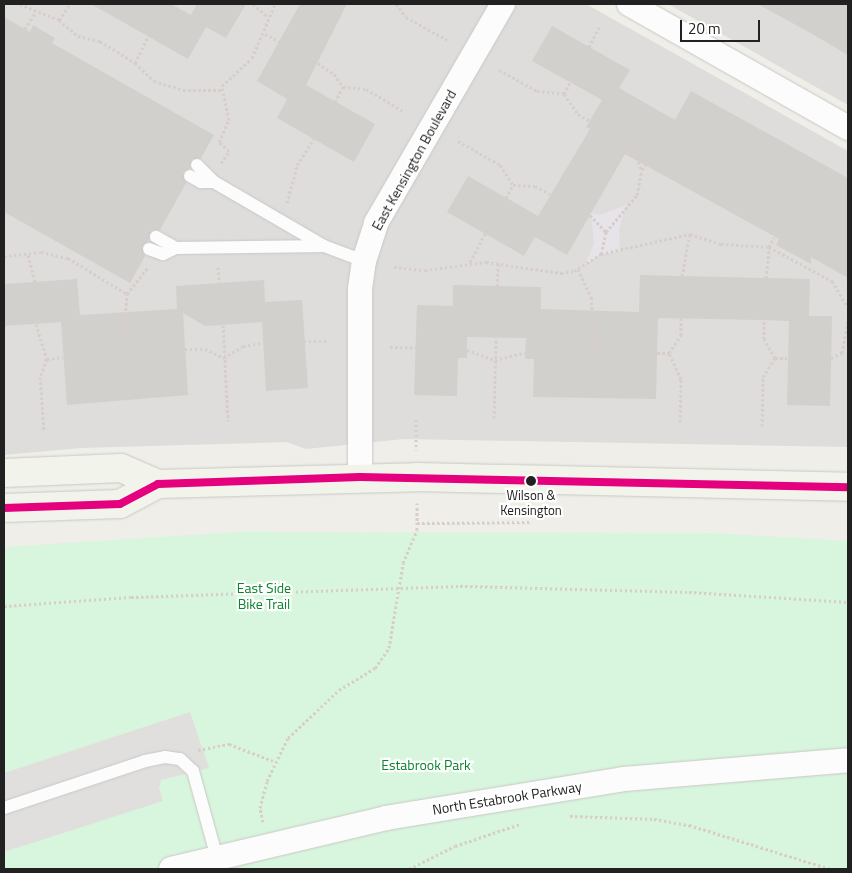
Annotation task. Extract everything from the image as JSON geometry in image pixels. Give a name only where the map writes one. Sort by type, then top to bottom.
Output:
[{"type":"street","name":"East Kensington Boulevard","points":[[360,477],[360,289],[364,262],[376,224],[503,4]]},
{"type":"street","points":[[629,4],[848,128]]},
{"type":"street","points":[[4,473],[121,468],[158,484],[360,477],[848,487]]},
{"type":"street","points":[[4,508],[120,504],[158,484]]},
{"type":"street","name":"North Estabrook Parkway","points":[[171,869],[386,818],[624,779],[848,760]]},
{"type":"lane","points":[[197,165],[214,182],[324,246],[364,262]]},
{"type":"lane","points":[[190,176],[201,182],[214,182]]},
{"type":"lane","points":[[156,237],[176,248]]},
{"type":"lane","points":[[153,251],[176,248],[324,246]]},
{"type":"lane","points":[[4,808],[144,761],[165,757],[180,759],[193,771],[217,858]]},
{"type":"path","points":[[20,4],[35,13],[58,20],[69,32],[100,41],[135,63],[147,77],[162,84],[183,90],[222,90]]},
{"type":"path","points":[[58,20],[70,4]]},
{"type":"path","points":[[253,4],[268,17]]},
{"type":"path","points":[[225,160],[229,150],[219,142],[229,120],[222,90],[225,81],[252,58],[265,34],[268,17],[275,4]]},
{"type":"path","points":[[396,4],[406,17],[447,40]]},
{"type":"path","points":[[25,29],[35,13]]},
{"type":"path","points":[[589,47],[600,26]]},
{"type":"path","points":[[265,34],[279,41]]},
{"type":"path","points":[[135,63],[148,36]]},
{"type":"path","points":[[318,63],[334,74],[343,87]]},
{"type":"path","points":[[499,70],[537,91],[564,94],[578,114],[590,121]]},
{"type":"path","points":[[564,94],[570,82]]},
{"type":"path","points":[[335,102],[343,87]]},
{"type":"path","points":[[343,87],[366,89],[405,112]]},
{"type":"path","points":[[287,206],[292,175],[314,140]]},
{"type":"path","points":[[458,141],[500,165],[513,185]]},
{"type":"path","points":[[631,143],[642,170]]},
{"type":"path","points":[[601,254],[606,232],[636,195],[642,170],[650,158]]},
{"type":"path","points":[[513,185],[535,186],[550,194]]},
{"type":"path","points":[[506,198],[513,185]]},
{"type":"path","points":[[590,215],[606,232]]},
{"type":"path","points":[[470,262],[485,234]]},
{"type":"path","points":[[682,276],[690,234]]},
{"type":"path","points":[[394,267],[425,270],[470,262],[498,264],[561,274],[578,269],[601,254],[690,234],[721,244],[769,247],[832,281],[848,308]]},
{"type":"path","points":[[766,278],[769,247],[774,237]]},
{"type":"path","points":[[123,350],[127,294],[153,251]]},
{"type":"path","points":[[4,256],[41,252],[68,258],[127,294]]},
{"type":"path","points":[[28,254],[35,282]]},
{"type":"path","points":[[218,262],[219,284]]},
{"type":"path","points":[[497,286],[498,264]]},
{"type":"path","points":[[578,269],[591,297],[595,348]]},
{"type":"path","points":[[669,353],[681,335],[681,318]]},
{"type":"path","points":[[764,320],[764,340],[774,358]]},
{"type":"path","points":[[831,358],[842,353],[848,321]]},
{"type":"path","points":[[36,324],[47,360],[40,377],[44,430]]},
{"type":"path","points":[[222,325],[228,421]]},
{"type":"path","points":[[494,418],[496,338]]},
{"type":"path","points":[[304,341],[329,341]]},
{"type":"path","points":[[224,358],[243,346],[264,343]]},
{"type":"path","points":[[390,347],[416,348]]},
{"type":"path","points":[[185,348],[205,349],[224,358]]},
{"type":"path","points":[[577,352],[595,348],[615,353]]},
{"type":"path","points":[[105,355],[123,350],[143,351]]},
{"type":"path","points":[[467,350],[495,360],[526,352]]},
{"type":"path","points":[[657,353],[669,353]]},
{"type":"path","points":[[669,353],[681,379],[680,422]]},
{"type":"path","points":[[47,360],[64,357]]},
{"type":"path","points":[[774,358],[788,358]]},
{"type":"path","points":[[762,426],[763,377],[774,358]]},
{"type":"path","points":[[416,419],[416,442]]},
{"type":"path","points":[[268,846],[260,808],[273,762],[288,738],[310,714],[374,668],[389,648],[399,588],[417,523],[417,507]]},
{"type":"path","points":[[417,523],[532,522]]},
{"type":"path","points":[[4,606],[131,597],[460,586],[689,592],[848,602]]},
{"type":"path","points":[[180,759],[207,746],[229,744],[273,762]]},
{"type":"path","points":[[564,816],[654,818],[689,825],[830,869]]},
{"type":"path","points":[[409,869],[455,846],[526,823]]},
{"type":"shaded area","points":[[4,4],[586,4],[848,151],[848,447],[404,439],[306,449],[286,442],[81,448],[4,455]]},
{"type":"shaded area","points":[[668,4],[848,4],[848,105]]},
{"type":"shaded area","points":[[626,205],[619,229],[620,251],[601,254],[585,265],[594,244],[591,213],[600,215]]},
{"type":"shaded area","points":[[190,712],[209,768],[161,780],[159,788],[163,801],[4,852],[4,773]]},
{"type":"green space","name":"Estabrook Park","points":[[238,532],[714,533],[848,541],[848,869],[4,869],[4,547]]},
{"type":"building","points":[[91,4],[171,4],[191,15],[197,4],[246,4],[226,38],[206,27],[188,59]]},
{"type":"building","points":[[300,4],[347,4],[306,85],[375,124],[354,162],[277,118],[287,99],[257,81]]},
{"type":"building","points":[[758,4],[848,4],[848,55],[814,35]]},
{"type":"building","points":[[4,17],[30,32],[33,25],[55,38],[52,43],[214,135],[201,158],[192,159],[190,168],[183,172],[186,183],[160,230],[151,230],[149,241],[142,246],[145,256],[130,283],[4,212]]},
{"type":"building","points":[[552,26],[630,70],[619,88],[675,120],[691,91],[848,178],[848,278],[811,257],[811,264],[776,245],[779,239],[625,154],[567,255],[535,237],[524,256],[447,212],[468,176],[538,216],[590,129],[586,127],[602,100],[532,61]]},
{"type":"building","points":[[640,275],[810,279],[809,316],[832,316],[830,406],[787,405],[789,321],[764,320],[658,318],[656,399],[533,397],[534,359],[525,359],[526,338],[467,337],[467,358],[458,358],[457,396],[414,395],[417,305],[453,306],[453,285],[541,287],[541,309],[639,312]]},
{"type":"building","points":[[77,279],[80,315],[177,309],[176,286],[264,280],[265,302],[302,300],[308,388],[266,391],[262,322],[205,326],[183,313],[188,395],[67,405],[61,322],[4,326],[4,284]]},
{"type":"transit line","points":[[4,508],[120,504],[158,484],[360,477],[848,487]]},
{"type":"place","name":"Wilson & Kensington","points":[[531,481]]},
{"type":"park label","name":"East Side Bike Trail","points":[[264,596]]}]
